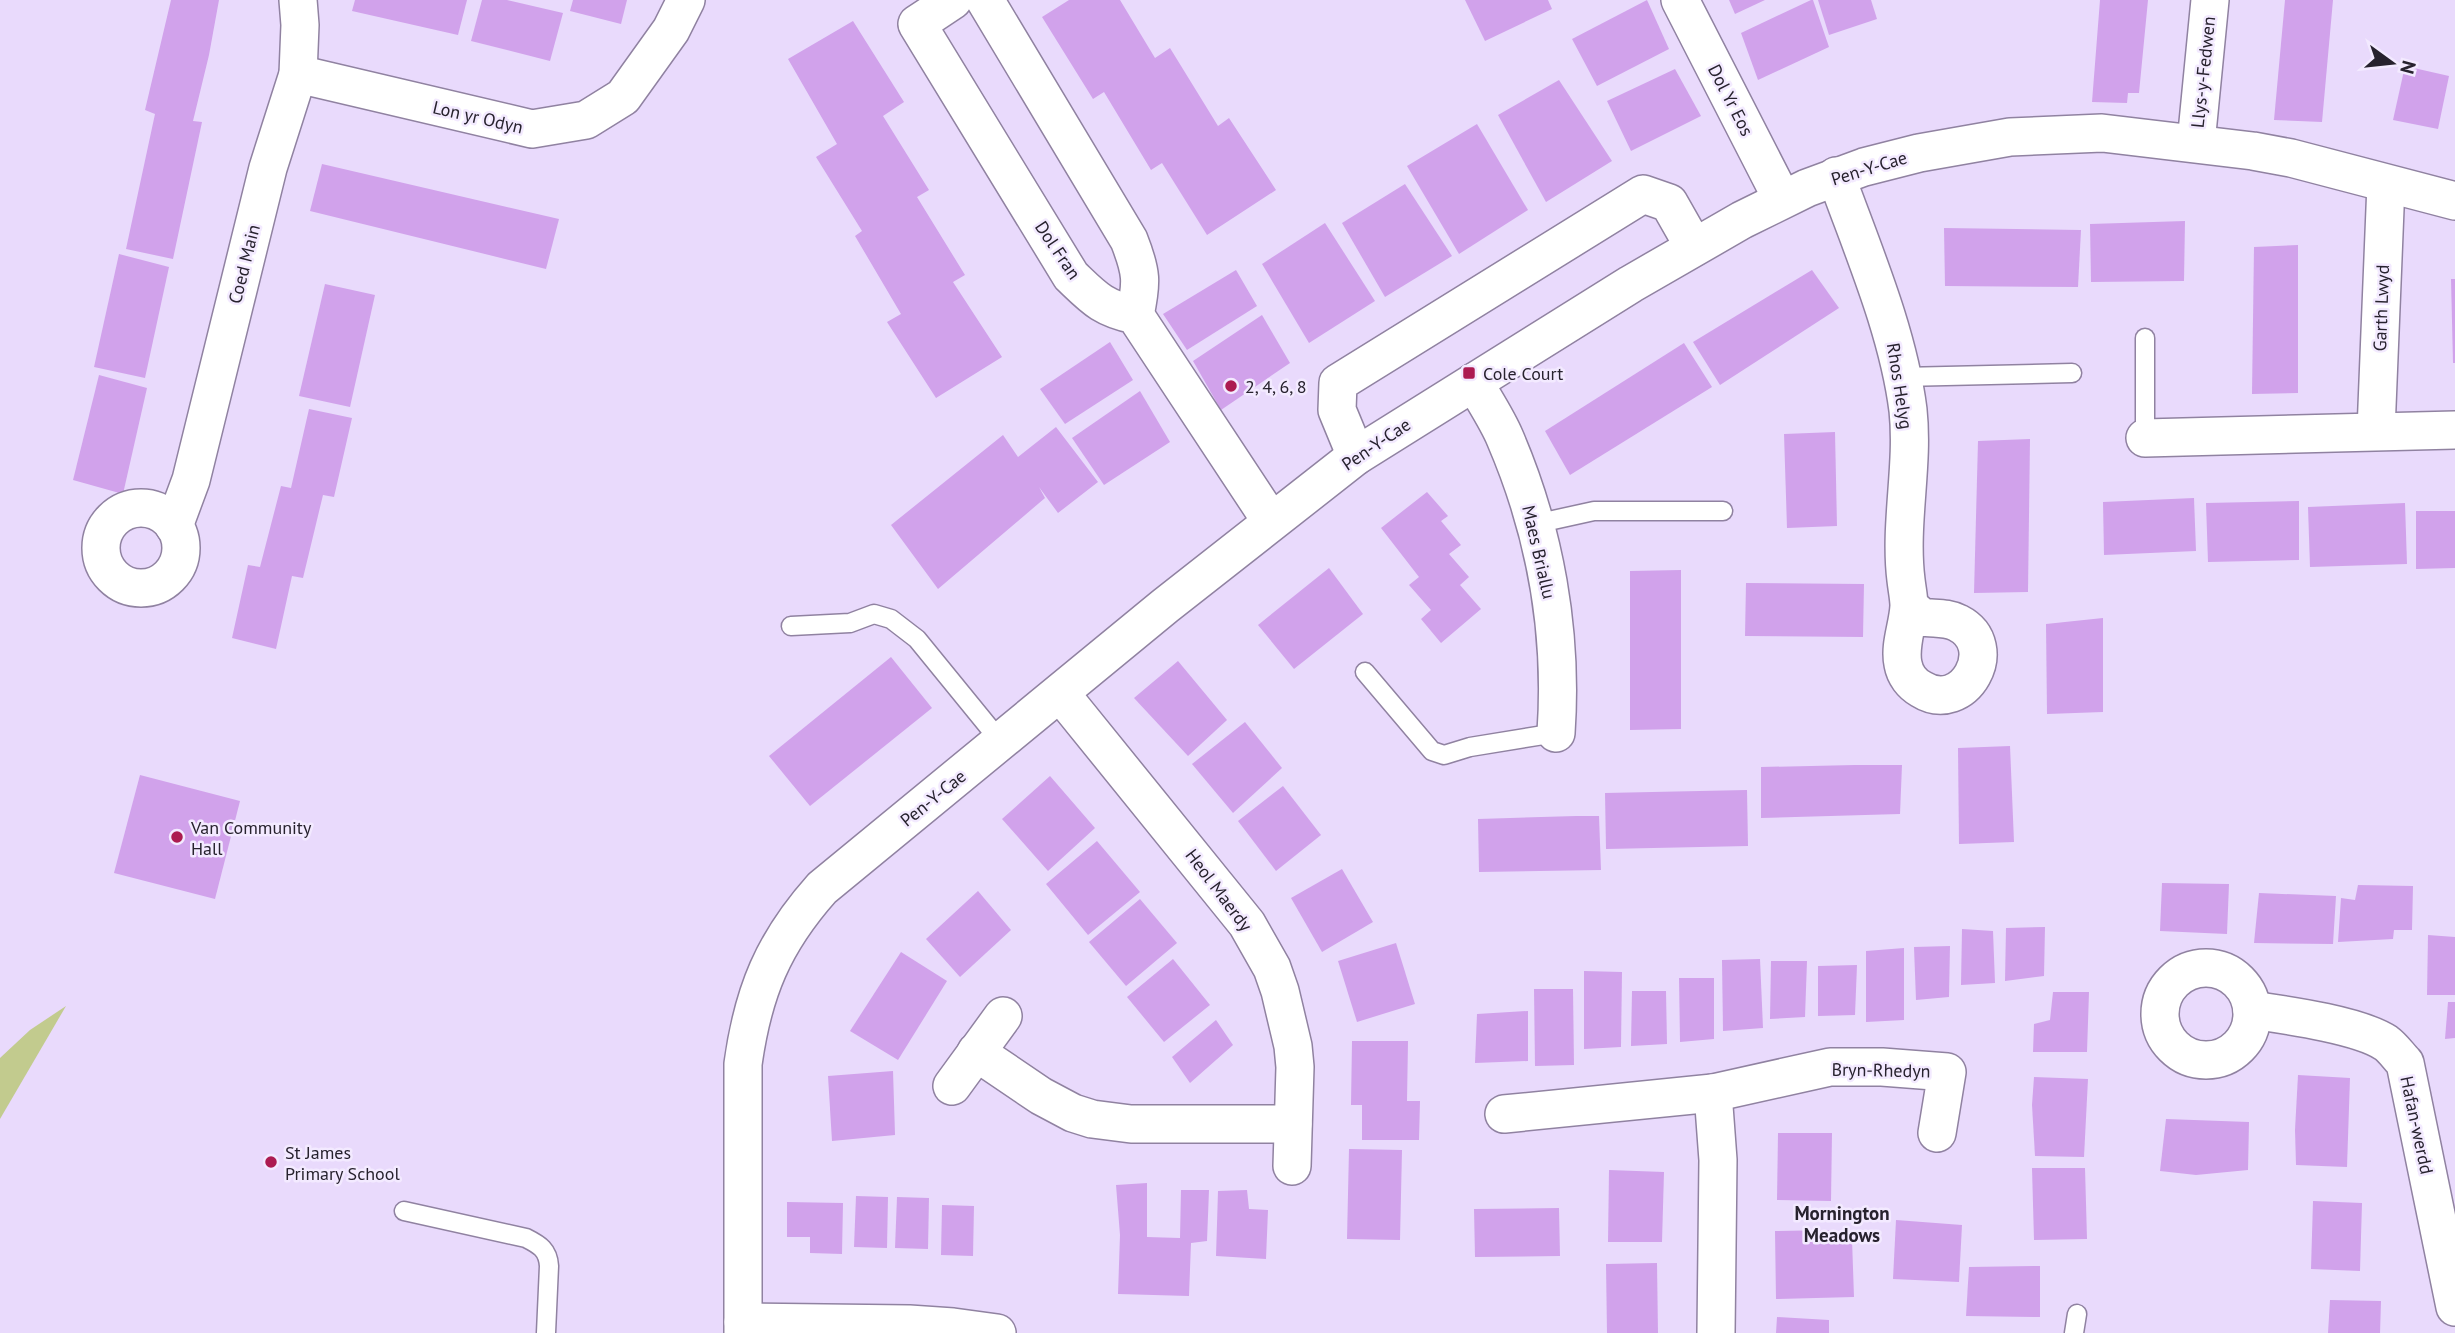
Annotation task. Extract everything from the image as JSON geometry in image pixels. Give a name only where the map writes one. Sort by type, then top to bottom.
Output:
[{"type":"street","name":"Coed Main","points":[[174,526],[191,480],[268,168],[298,74],[298,0]]},
{"type":"street","name":"Lon yr Odyn","points":[[298,74],[532,129],[586,120],[623,97],[671,30],[686,0]]},
{"type":"street","name":"Dol Fran","points":[[953,0],[917,24],[1071,276],[1100,303],[1135,316]]},
{"type":"street","points":[[985,0],[1129,240],[1137,261],[1141,286],[1135,316],[1271,521]]},
{"type":"street","name":"Dol Yr Eos","points":[[1680,0],[1782,199]]},
{"type":"street","name":"Llys-y-Fedwen","points":[[2196,143],[2210,0]]},
{"type":"street","name":"Pen-Y-Cae","points":[[997,1333],[909,1324],[743,1327],[743,1065],[756,997],[783,936],[822,888],[1271,521],[1356,456],[1694,247],[1782,199],[1836,176],[1899,157],[2010,137],[2102,133],[2196,143],[2291,158],[2455,201]]},
{"type":"street","name":"Rhos Helyg","points":[[1836,176],[1899,357],[1908,411],[1905,573],[1909,606]]},
{"type":"street","name":"Garth Lwyd","points":[[2376,431],[2386,184]]},
{"type":"street","points":[[1356,456],[1337,410],[1338,383],[1643,194],[1669,203],[1694,247]]},
{"type":"street","name":"Maes Briallu","points":[[1474,382],[1504,436],[1543,553],[1556,631],[1559,691],[1556,733]]},
{"type":"street","points":[[2145,438],[2455,430]]},
{"type":"street","name":"Heol Maerdy","points":[[1060,693],[1186,846],[1247,924],[1261,947],[1280,990],[1293,1046],[1292,1166]]},
{"type":"street","name":"Hafan-werdd","points":[[2252,1010],[2299,1017],[2370,1035],[2387,1044],[2404,1063],[2455,1307]]},
{"type":"street","points":[[952,1086],[1003,1016]]},
{"type":"street","points":[[976,1052],[1041,1096],[1073,1113],[1092,1119],[1131,1124],[1293,1124]]},
{"type":"street","name":"Bryn-Rhedyn","points":[[1504,1114],[1713,1093],[1830,1068],[1882,1067],[1947,1072],[1937,1133]]},
{"type":"street","points":[[1713,1093],[1718,1160],[1716,1333]]},
{"type":"lane","points":[[2145,338],[2145,438]]},
{"type":"lane","points":[[1902,377],[2072,373]]},
{"type":"lane","points":[[1535,523],[1594,511],[1723,511]]},
{"type":"lane","points":[[791,626],[850,623],[874,614],[891,619],[917,639],[1001,742]]},
{"type":"lane","points":[[1365,672],[1432,751],[1444,755],[1470,747],[1556,733]]},
{"type":"lane","points":[[404,1211],[526,1238],[543,1247],[549,1257],[547,1333]]},
{"type":"lane","points":[[2074,1333],[2077,1314]]},
{"type":"green space","points":[[66,1006],[0,1119],[0,1058],[30,1030]]},
{"type":"building","points":[[171,0],[219,0],[193,121],[202,122],[173,259],[126,249],[155,114],[145,110]]},
{"type":"building","points":[[355,0],[467,0],[458,35],[352,11]]},
{"type":"building","points":[[482,0],[507,0],[563,13],[550,61],[471,41]]},
{"type":"building","points":[[573,0],[627,0],[621,24],[570,11]]},
{"type":"building","points":[[1069,0],[1120,0],[1155,58],[1170,48],[1218,126],[1229,118],[1276,190],[1207,235],[1162,163],[1151,170],[1104,92],[1093,99],[1042,17]]},
{"type":"building","points":[[1465,0],[1548,0],[1552,9],[1485,41]]},
{"type":"building","points":[[1647,0],[1669,49],[1597,86],[1572,39]]},
{"type":"building","points":[[1729,0],[1765,0],[1735,14]]},
{"type":"building","points":[[1811,0],[1829,47],[1758,80],[1741,33]]},
{"type":"building","points":[[1818,0],[1871,0],[1877,19],[1829,35]]},
{"type":"building","points":[[2100,0],[2148,0],[2139,93],[2128,93],[2127,103],[2092,102]]},
{"type":"building","points":[[2285,0],[2333,0],[2322,122],[2274,120]]},
{"type":"building","points":[[853,21],[904,102],[883,116],[929,190],[917,197],[965,275],[953,282],[1002,357],[936,398],[887,322],[901,314],[855,236],[862,231],[816,157],[837,144],[788,59]]},
{"type":"building","points":[[2405,66],[2449,76],[2438,129],[2393,120]]},
{"type":"building","points":[[1675,69],[1701,116],[1631,151],[1607,101]]},
{"type":"building","points":[[1559,80],[1612,161],[1546,202],[1498,115]]},
{"type":"building","points":[[1477,124],[1528,210],[1459,254],[1407,166]]},
{"type":"building","points":[[322,164],[559,219],[546,269],[310,211]]},
{"type":"building","points":[[1405,184],[1452,256],[1385,297],[1342,223]]},
{"type":"building","points":[[2185,221],[2184,281],[2091,282],[2090,224]]},
{"type":"building","points":[[1325,223],[1375,301],[1309,343],[1262,264]]},
{"type":"building","points":[[1944,228],[2081,230],[2078,287],[1945,286]]},
{"type":"building","points":[[2298,245],[2298,393],[2252,394],[2254,247]]},
{"type":"building","points":[[119,254],[169,267],[145,378],[94,367]]},
{"type":"building","points":[[1236,270],[1257,306],[1187,350],[1163,314]]},
{"type":"building","points":[[1812,270],[1839,308],[1720,385],[1693,342]]},
{"type":"building","points":[[2451,279],[2455,279],[2455,363],[2453,363]]},
{"type":"building","points":[[325,284],[375,295],[350,407],[299,396]]},
{"type":"building","name":"2, 4, 6, 8","points":[[1262,315],[1290,363],[1221,410],[1193,361]]},
{"type":"building","points":[[1110,342],[1133,380],[1065,424],[1040,389]]},
{"type":"building","points":[[1684,343],[1712,387],[1570,475],[1545,431]]},
{"type":"building","points":[[99,375],[147,388],[123,494],[73,480]]},
{"type":"building","points":[[1140,391],[1170,442],[1104,485],[1072,438]]},
{"type":"building","points":[[309,409],[352,418],[334,497],[323,495],[303,578],[292,576],[276,649],[232,638],[248,565],[260,567],[281,486],[291,488]]},
{"type":"building","points":[[1056,427],[1098,482],[1058,513],[1039,487],[1045,498],[938,589],[891,525],[1003,435],[1018,457]]},
{"type":"building","points":[[1835,432],[1837,526],[1787,528],[1784,434]]},
{"type":"building","points":[[2030,439],[2028,592],[1974,593],[1978,441]]},
{"type":"building","points":[[1427,492],[1448,516],[1441,521],[1461,545],[1449,554],[1469,577],[1460,585],[1481,609],[1441,643],[1421,619],[1431,610],[1409,585],[1419,577],[1381,528]]},
{"type":"building","points":[[2194,498],[2196,551],[2104,555],[2103,502]]},
{"type":"building","points":[[2299,501],[2299,560],[2208,562],[2206,503]]},
{"type":"building","points":[[2405,503],[2407,564],[2310,567],[2308,507]]},
{"type":"building","points":[[2416,511],[2455,511],[2455,568],[2416,569]]},
{"type":"building","points":[[1329,568],[1363,614],[1294,669],[1258,625]]},
{"type":"building","points":[[1681,570],[1681,729],[1630,730],[1630,571]]},
{"type":"building","points":[[1746,583],[1864,584],[1863,637],[1745,636]]},
{"type":"building","points":[[2103,618],[2103,712],[2047,714],[2046,624]]},
{"type":"building","points":[[891,657],[932,708],[810,806],[769,756]]},
{"type":"building","points":[[1178,661],[1227,720],[1188,756],[1134,698]]},
{"type":"building","points":[[1245,722],[1282,768],[1233,813],[1192,764]]},
{"type":"building","points":[[2010,746],[2014,842],[1959,844],[1958,748]]},
{"type":"building","points":[[1902,765],[1900,814],[1761,818],[1761,767]]},
{"type":"building","name":"Van Community Hall","points":[[140,775],[240,801],[215,899],[114,873]]},
{"type":"building","points":[[1050,776],[1095,828],[1048,871],[1002,819]]},
{"type":"building","points":[[1283,786],[1321,835],[1276,871],[1238,821]]},
{"type":"building","points":[[1747,790],[1748,846],[1606,849],[1605,793]]},
{"type":"building","points":[[1599,816],[1601,870],[1479,872],[1478,819]]},
{"type":"building","points":[[1097,841],[1140,892],[1088,935],[1046,884]]},
{"type":"building","points":[[1342,869],[1373,922],[1322,952],[1291,898]]},
{"type":"building","points":[[2162,883],[2229,884],[2227,934],[2160,931]]},
{"type":"building","points":[[2358,885],[2413,886],[2412,930],[2394,930],[2393,939],[2338,942],[2341,898],[2355,900]]},
{"type":"building","points":[[978,891],[1011,930],[960,977],[926,939]]},
{"type":"building","points":[[2259,893],[2336,896],[2333,944],[2254,943]]},
{"type":"building","points":[[1140,899],[1177,943],[1126,986],[1089,942]]},
{"type":"building","points":[[2045,927],[2044,976],[2005,981],[2006,928]]},
{"type":"building","points":[[1962,929],[1993,931],[1995,983],[1961,985]]},
{"type":"building","points":[[2428,935],[2455,937],[2455,995],[2427,995]]},
{"type":"building","points":[[1396,943],[1415,1004],[1357,1022],[1338,961]]},
{"type":"building","points":[[1950,946],[1949,997],[1916,1000],[1914,947]]},
{"type":"building","points":[[1904,948],[1904,1020],[1866,1022],[1866,951]]},
{"type":"building","points":[[901,952],[947,981],[898,1060],[850,1031]]},
{"type":"building","points":[[1173,959],[1210,1005],[1164,1042],[1127,997]]},
{"type":"building","points":[[1760,959],[1763,1028],[1723,1031],[1722,960]]},
{"type":"building","points":[[1771,961],[1807,961],[1805,1017],[1770,1019]]},
{"type":"building","points":[[1857,965],[1855,1015],[1818,1016],[1818,966]]},
{"type":"building","points":[[1584,971],[1622,972],[1621,1047],[1584,1049]]},
{"type":"building","points":[[1679,978],[1714,978],[1714,1039],[1680,1042]]},
{"type":"building","points":[[1534,989],[1573,989],[1574,1065],[1535,1066]]},
{"type":"building","points":[[1632,991],[1666,991],[1667,1044],[1631,1046]]},
{"type":"building","points":[[2053,992],[2089,992],[2087,1052],[2033,1052],[2034,1024],[2050,1020]]},
{"type":"building","points":[[2448,1002],[2455,1002],[2455,1038],[2445,1039]]},
{"type":"building","points":[[1528,1011],[1528,1061],[1475,1063],[1477,1014]]},
{"type":"building","points":[[1216,1020],[1233,1045],[1190,1083],[1172,1057]]},
{"type":"building","points":[[1352,1041],[1408,1041],[1407,1101],[1420,1101],[1419,1140],[1362,1140],[1362,1105],[1351,1105]]},
{"type":"building","points":[[893,1071],[895,1135],[832,1141],[828,1076]]},
{"type":"building","points":[[2298,1075],[2350,1078],[2347,1167],[2296,1165]]},
{"type":"building","points":[[2034,1077],[2088,1079],[2084,1157],[2035,1156],[2032,1105]]},
{"type":"building","points":[[2166,1119],[2249,1122],[2248,1170],[2196,1175],[2160,1171]]},
{"type":"building","points":[[1778,1133],[1832,1133],[1831,1201],[1777,1200]]},
{"type":"building","points":[[1349,1149],[1402,1150],[1400,1240],[1347,1239]]},
{"type":"building","points":[[2032,1168],[2085,1168],[2087,1239],[2034,1240]]},
{"type":"building","points":[[1609,1170],[1664,1172],[1662,1242],[1608,1242]]},
{"type":"building","points":[[1147,1183],[1147,1237],[1180,1238],[1181,1190],[1209,1190],[1207,1241],[1191,1243],[1189,1296],[1118,1294],[1120,1235],[1116,1185]]},
{"type":"building","points":[[1247,1190],[1249,1209],[1268,1210],[1266,1259],[1216,1256],[1218,1191]]},
{"type":"building","points":[[856,1196],[888,1197],[887,1248],[854,1247]]},
{"type":"building","points":[[897,1197],[929,1198],[928,1249],[895,1248]]},
{"type":"building","points":[[2313,1201],[2362,1203],[2360,1271],[2311,1269]]},
{"type":"building","points":[[787,1202],[843,1203],[842,1254],[810,1253],[810,1237],[787,1237]]},
{"type":"building","points":[[942,1205],[974,1206],[973,1256],[941,1255]]},
{"type":"building","points":[[1559,1208],[1560,1256],[1475,1257],[1474,1209]]},
{"type":"building","points":[[1896,1220],[1962,1225],[1959,1282],[1893,1279]]},
{"type":"building","points":[[1831,1230],[1831,1240],[1852,1239],[1854,1297],[1776,1299],[1775,1231]]},
{"type":"building","points":[[1657,1263],[1658,1333],[1607,1333],[1606,1264]]},
{"type":"building","points":[[2040,1266],[2040,1317],[1966,1316],[1969,1267]]},
{"type":"building","points":[[2330,1300],[2381,1301],[2380,1333],[2328,1333]]},
{"type":"building","points":[[1777,1317],[1829,1320],[1829,1333],[1776,1333]]},
{"type":"place","name":"Cole Court","points":[[1469,373]]},
{"type":"place","name":"2, 4, 6, 8","points":[[1231,386]]},
{"type":"place","name":"Van Community Hall","points":[[177,837]]},
{"type":"place","name":"St James Primary School","points":[[271,1162]]},
{"type":"district","name":"Mornington Meadows","points":[[1842,1224]]}]
